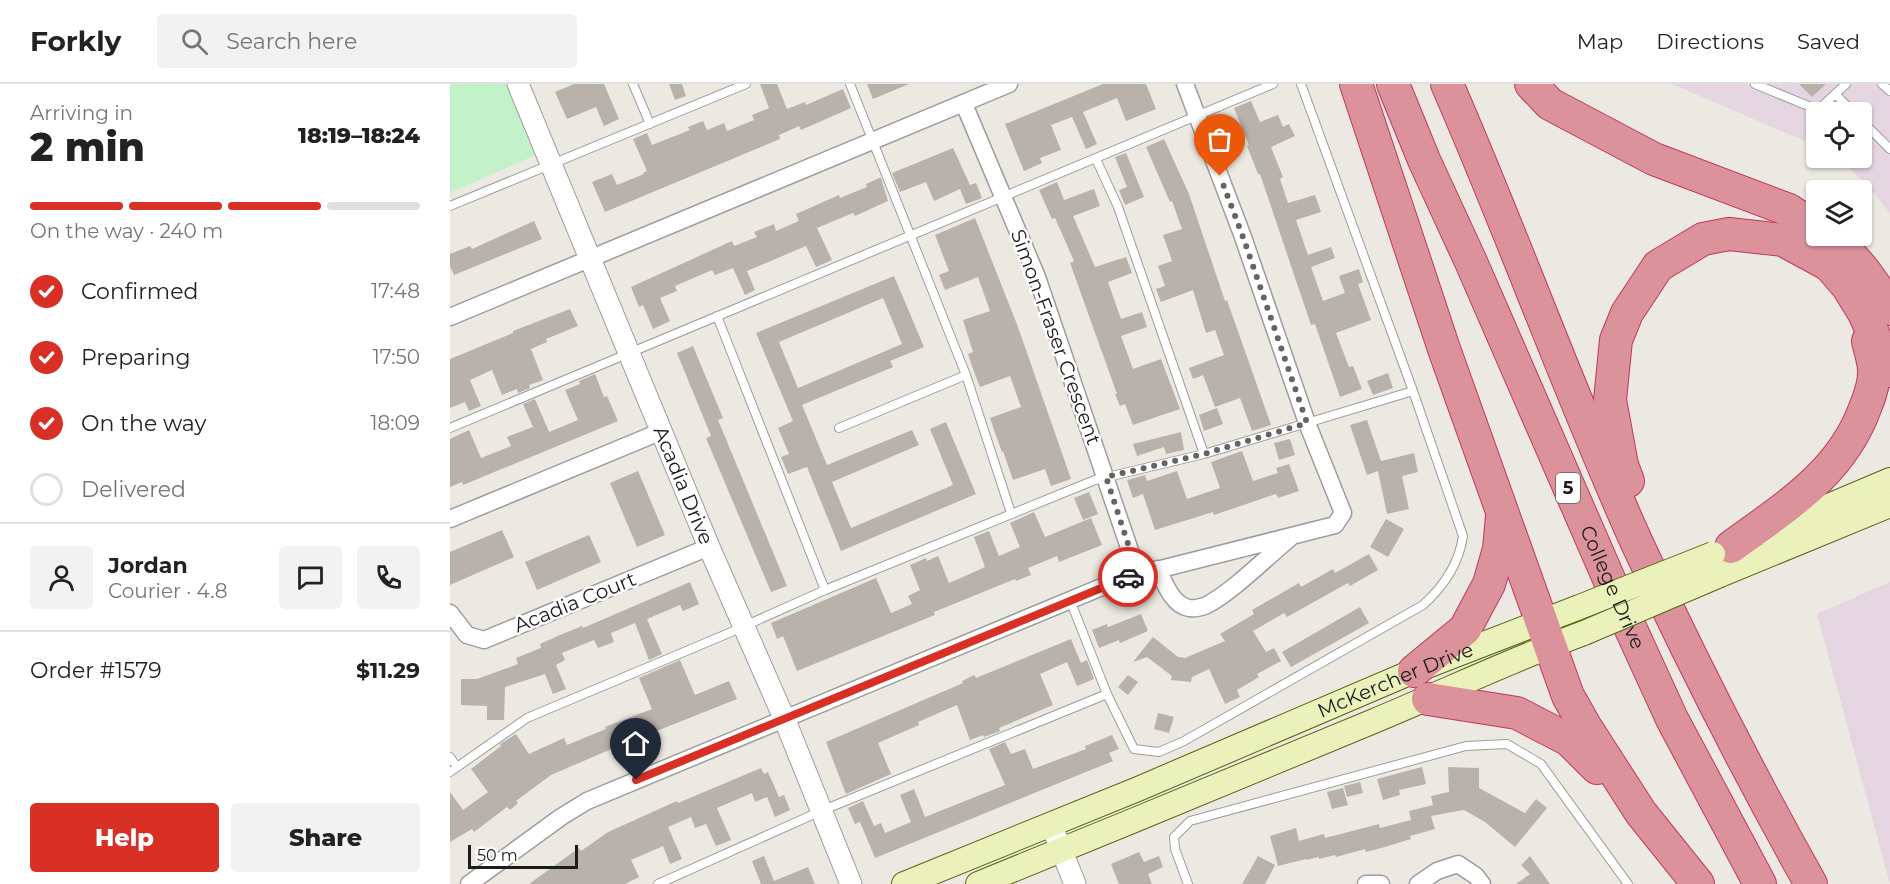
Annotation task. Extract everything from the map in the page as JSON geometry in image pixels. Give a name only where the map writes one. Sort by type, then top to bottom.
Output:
[{"type":"highway","points":[[1356,84],[1444,349],[1568,696],[1641,813]]},
{"type":"highway","name":"College Drive","points":[[1393,84],[1424,160],[1471,262],[1638,646],[1683,740],[1760,884]]},
{"type":"highway","name":"College Drive","points":[[1447,84],[1570,387],[1636,539],[1709,695],[1811,884]]},
{"type":"highway","points":[[1531,84],[1550,104],[1654,159],[1789,210],[1806,222]]},
{"type":"highway","points":[[1709,695],[1622,465],[1610,400],[1616,340],[1627,314],[1658,266],[1703,239],[1729,234],[1783,240],[1810,253],[1829,265],[1848,287],[1877,311]]},
{"type":"highway","points":[[1841,246],[1866,271],[1890,370]]},
{"type":"highway","points":[[1721,559],[1806,491],[1839,458],[1861,421],[1870,396],[1877,311]]},
{"type":"highway","points":[[1414,671],[1465,629],[1490,584],[1499,549],[1502,509]]},
{"type":"highway","points":[[1428,699],[1517,713],[1569,740],[1641,813],[1698,884]]},
{"type":"main road","name":"McKercher Drive","points":[[904,884],[1138,789],[1414,671],[1546,633],[1584,633],[1721,559],[1890,480]]},
{"type":"main road","name":"McKercher Drive","points":[[978,884],[1428,699],[1546,633],[1577,609],[1721,559],[1890,505]]},
{"type":"street","name":"Acadia Drive","points":[[518,84],[709,547],[784,718],[851,884]]},
{"type":"street","points":[[450,317],[592,260],[1010,84]]},
{"type":"street","points":[[470,884],[561,817],[587,801],[784,718],[1121,579],[1335,525],[1343,513],[1307,423],[1243,237],[1185,84]]},
{"type":"street","name":"Simon-Fraser Crescent","points":[[964,104],[1037,277],[1138,574]]},
{"type":"street","points":[[450,519],[662,431]]},
{"type":"street","points":[[1158,569],[1178,602],[1189,608],[1200,607],[1207,605],[1234,585],[1293,536]]},
{"type":"street","name":"Acadia Court","points":[[450,613],[467,635],[484,640],[709,547]]},
{"type":"street","points":[[1051,824],[1076,884]]},
{"type":"street","points":[[1418,884],[1437,871],[1458,864],[1476,876],[1482,884]]},
{"type":"street","points":[[1366,884],[1381,884]]},
{"type":"lane","points":[[633,84],[650,124]]},
{"type":"lane","points":[[450,206],[746,84]]},
{"type":"lane","points":[[850,84],[966,375],[1011,513]]},
{"type":"lane","points":[[450,428],[1273,84]]},
{"type":"lane","points":[[1070,600],[1107,694],[1134,749],[1159,752],[1184,741],[1423,605],[1439,591],[1461,553],[1463,536],[1413,391],[1301,84]]},
{"type":"lane","points":[[1755,84],[1818,110],[1846,84]]},
{"type":"lane","points":[[1776,84],[1779,94]]},
{"type":"lane","points":[[1882,84],[1890,92]]},
{"type":"lane","points":[[1835,94],[1843,102]]},
{"type":"lane","points":[[1872,130],[1890,149]]},
{"type":"lane","points":[[1096,159],[1118,207],[1204,454]]},
{"type":"lane","points":[[717,316],[825,590]]},
{"type":"lane","points":[[839,428],[966,375]]},
{"type":"lane","points":[[450,757],[454,770],[527,718],[1011,513],[1106,477],[1204,454],[1413,391]]},
{"type":"lane","points":[[658,884],[821,811],[1107,694]]},
{"type":"lane","points":[[1188,884],[1175,849],[1174,837],[1190,821],[1466,746],[1508,744],[1541,764],[1624,883]]},
{"type":"shaded area","points":[[1672,84],[1890,84],[1890,213],[1872,191],[1872,180],[1861,180],[1850,168],[1872,168],[1872,102],[1806,102],[1806,142]]},
{"type":"shaded area","points":[[1890,582],[1890,884],[1817,614]]},
{"type":"green space","points":[[450,84],[518,84],[545,151],[450,193]]},
{"type":"building","points":[[574,84],[604,84],[619,119],[604,126],[596,107],[567,119],[555,92]]},
{"type":"building","points":[[669,84],[682,84],[686,96],[675,100]]},
{"type":"building","points":[[760,84],[777,84],[787,109],[805,102],[806,105],[843,89],[851,108],[801,130],[799,126],[779,135],[780,139],[605,212],[592,182],[612,174],[617,185],[647,171],[633,139],[647,133],[652,145],[690,130],[688,127],[703,121],[707,130],[724,123],[727,131],[754,120],[752,115],[769,108]]},
{"type":"building","points":[[867,84],[909,84],[873,99]]},
{"type":"building","points":[[1103,84],[1146,84],[1156,109],[1126,121],[1117,98],[1083,112],[1097,144],[1086,149],[1072,117],[1051,125],[1061,150],[1040,158],[1042,163],[1024,171],[1005,124]]},
{"type":"building","points":[[1799,84],[1826,84],[1812,97]]},
{"type":"building","points":[[1251,101],[1260,122],[1278,115],[1283,127],[1289,124],[1295,136],[1271,147],[1283,177],[1280,179],[1288,203],[1315,195],[1321,212],[1296,220],[1308,255],[1331,247],[1335,258],[1311,267],[1323,301],[1345,293],[1339,276],[1359,269],[1363,282],[1358,284],[1371,320],[1336,333],[1349,367],[1353,366],[1362,389],[1340,397],[1315,324],[1311,325],[1260,174],[1258,174],[1234,108]]},
{"type":"building","points":[[1164,139],[1189,194],[1225,301],[1227,300],[1271,425],[1252,431],[1240,398],[1215,407],[1203,375],[1193,379],[1189,368],[1224,355],[1215,330],[1206,333],[1193,290],[1161,302],[1156,289],[1165,286],[1158,266],[1172,261],[1163,235],[1182,229],[1172,201],[1170,202],[1146,147]]},
{"type":"building","points":[[953,148],[970,185],[976,183],[982,198],[966,204],[960,189],[934,201],[926,182],[900,192],[892,173]]},
{"type":"building","points":[[1126,153],[1144,197],[1125,205],[1119,190],[1127,187],[1115,157]]},
{"type":"building","points":[[881,178],[888,201],[855,216],[853,213],[817,228],[832,260],[816,267],[806,246],[747,271],[755,290],[745,295],[733,268],[715,275],[712,270],[675,286],[677,291],[660,298],[670,321],[653,329],[643,305],[639,307],[631,287],[732,241],[734,246],[757,237],[754,232],[774,224],[776,231],[799,221],[796,214],[839,195],[840,198],[867,187],[866,184]]},
{"type":"building","points":[[1057,182],[1064,200],[1094,189],[1100,206],[1073,216],[1095,267],[1126,257],[1132,273],[1108,282],[1121,319],[1142,312],[1147,327],[1121,336],[1133,369],[1161,359],[1180,409],[1133,425],[1125,404],[1120,406],[1070,263],[1074,261],[1055,218],[1052,219],[1039,190]]},
{"type":"building","points":[[975,218],[1018,327],[1071,479],[1051,486],[1045,469],[1013,480],[995,433],[990,418],[1021,407],[1010,376],[980,387],[968,354],[973,352],[963,320],[990,311],[978,277],[945,290],[939,275],[949,271],[935,235]]},
{"type":"building","points":[[534,221],[542,239],[454,275],[450,266],[450,254],[470,246],[472,249]]},
{"type":"building","points":[[894,276],[924,347],[890,361],[893,367],[802,405],[827,465],[912,430],[919,445],[832,482],[851,528],[953,485],[930,429],[946,422],[976,494],[841,551],[807,467],[788,474],[781,457],[789,454],[778,428],[793,421],[756,333]],"holes":[[[883,298],[902,344],[798,388],[779,342]]]},
{"type":"building","points":[[570,309],[578,326],[546,339],[547,342],[531,349],[543,380],[529,385],[530,388],[518,393],[517,389],[502,395],[492,370],[470,380],[481,406],[469,411],[465,402],[450,408],[450,359]]},
{"type":"building","points":[[693,346],[723,418],[718,420],[787,586],[771,592],[706,438],[711,436],[677,353]]},
{"type":"building","points":[[1388,373],[1393,388],[1373,395],[1367,381]]},
{"type":"building","points":[[595,374],[604,397],[607,396],[618,421],[463,485],[462,482],[450,487],[450,439],[469,430],[481,458],[511,446],[507,437],[533,427],[523,404],[535,399],[549,432],[578,420],[565,390]]},
{"type":"building","points":[[1217,408],[1223,424],[1204,431],[1199,415]]},
{"type":"building","points":[[1367,420],[1381,461],[1414,453],[1418,472],[1402,476],[1409,509],[1387,514],[1378,471],[1367,475],[1350,425]]},
{"type":"building","points":[[1181,432],[1184,450],[1166,454],[1164,447],[1137,456],[1133,444]]},
{"type":"building","points":[[1290,439],[1295,455],[1279,460],[1274,443]]},
{"type":"building","points":[[1242,451],[1253,481],[1278,473],[1276,468],[1289,464],[1299,491],[1278,498],[1276,494],[1214,515],[1213,512],[1155,530],[1143,494],[1133,498],[1127,480],[1145,475],[1147,481],[1177,471],[1187,499],[1220,488],[1211,462]]},
{"type":"building","points":[[638,471],[665,535],[637,547],[610,483]]},
{"type":"building","points":[[1089,492],[1098,514],[1083,520],[1074,498]]},
{"type":"building","points":[[1034,512],[1045,537],[1091,518],[1102,545],[1059,562],[1057,556],[1028,568],[1031,575],[1016,581],[1015,579],[934,612],[935,615],[797,671],[783,636],[777,639],[771,623],[876,578],[891,613],[912,604],[908,596],[920,590],[910,565],[938,556],[949,583],[985,567],[974,537],[989,531],[999,556],[1020,547],[1010,523]]},
{"type":"building","points":[[1386,519],[1404,529],[1388,557],[1370,547]]},
{"type":"building","points":[[502,530],[514,557],[450,585],[450,552]]},
{"type":"building","points":[[589,535],[601,562],[537,590],[525,562]]},
{"type":"building","points":[[1369,554],[1378,570],[1350,586],[1348,583],[1287,617],[1284,613],[1253,631],[1266,652],[1274,648],[1281,661],[1257,674],[1259,677],[1237,690],[1240,697],[1225,704],[1209,669],[1192,677],[1191,682],[1171,680],[1172,676],[1147,657],[1133,662],[1153,637],[1178,657],[1185,658],[1225,641],[1220,634],[1254,614],[1252,610],[1299,583],[1301,587],[1333,569],[1335,573]]},
{"type":"building","points":[[690,582],[699,604],[683,611],[680,605],[647,619],[662,654],[649,660],[635,623],[611,633],[614,642],[598,648],[594,640],[562,653],[565,660],[556,665],[566,689],[553,694],[545,674],[505,687],[504,720],[487,720],[487,706],[461,705],[461,679],[477,679],[518,664],[516,658],[541,648],[540,644]]},
{"type":"building","points":[[1360,607],[1369,623],[1291,667],[1282,652]]},
{"type":"building","points":[[1141,614],[1148,631],[1120,643],[1119,640],[1099,648],[1092,630],[1107,624],[1108,627]]},
{"type":"building","points":[[1071,639],[1081,663],[1087,660],[1094,679],[1077,686],[1067,662],[1040,674],[1053,705],[999,728],[1000,731],[984,737],[983,735],[970,740],[957,705],[918,722],[919,725],[878,743],[891,774],[846,794],[826,742],[963,683],[962,681],[974,675],[976,678]]},
{"type":"building","points":[[680,660],[695,695],[729,681],[737,699],[551,775],[516,801],[518,803],[510,810],[507,807],[474,832],[472,829],[450,842],[450,792],[463,810],[488,792],[471,769],[501,746],[500,744],[516,734],[529,754],[564,738],[567,745],[652,709],[639,678]]},
{"type":"building","points":[[1128,675],[1138,682],[1128,695],[1118,687]]},
{"type":"building","points":[[1158,713],[1174,717],[1169,733],[1154,729]]},
{"type":"building","points":[[1112,735],[1119,749],[1109,753],[1113,761],[875,858],[860,822],[855,824],[848,808],[863,801],[874,826],[881,823],[885,833],[911,822],[900,795],[914,789],[925,817],[1005,785],[989,749],[1005,742],[1011,754],[1025,749],[1033,769],[1086,749],[1085,746]]},
{"type":"building","points":[[1422,767],[1426,784],[1399,790],[1400,795],[1383,800],[1377,779]]},
{"type":"building","points":[[1448,767],[1479,768],[1479,788],[1525,813],[1536,799],[1547,808],[1515,847],[1485,822],[1464,810],[1431,816],[1435,829],[1410,836],[1411,839],[1385,847],[1366,852],[1365,849],[1336,857],[1335,855],[1306,859],[1278,866],[1270,836],[1296,828],[1299,841],[1324,834],[1325,838],[1379,824],[1380,828],[1411,820],[1409,811],[1433,805],[1431,796],[1449,792]]},
{"type":"building","points":[[761,768],[764,774],[768,772],[779,797],[784,795],[790,810],[775,817],[767,797],[755,802],[752,793],[717,808],[731,840],[716,846],[706,824],[695,828],[691,817],[668,827],[682,859],[670,864],[663,846],[631,860],[639,877],[625,884],[529,884],[579,848],[581,851],[608,832],[677,801],[678,803]]},
{"type":"building","points":[[1360,782],[1363,793],[1347,797],[1344,786]]},
{"type":"building","points":[[1343,788],[1348,805],[1332,809],[1327,792]]},
{"type":"building","points":[[1139,852],[1144,862],[1159,856],[1163,867],[1148,874],[1152,884],[1119,884],[1111,864]]},
{"type":"building","points":[[764,856],[774,881],[808,867],[815,884],[761,884],[752,861]]},
{"type":"building","points":[[1258,856],[1275,865],[1265,884],[1242,884]]},
{"type":"building","points":[[1530,856],[1550,884],[1516,884],[1530,874],[1521,865]]},
{"type":"way so far","points":[[1128,577],[1138,574],[1106,477],[1204,454],[1307,423],[1220,176]]},
{"type":"route","points":[[636,780],[820,702],[1128,577]]}]
